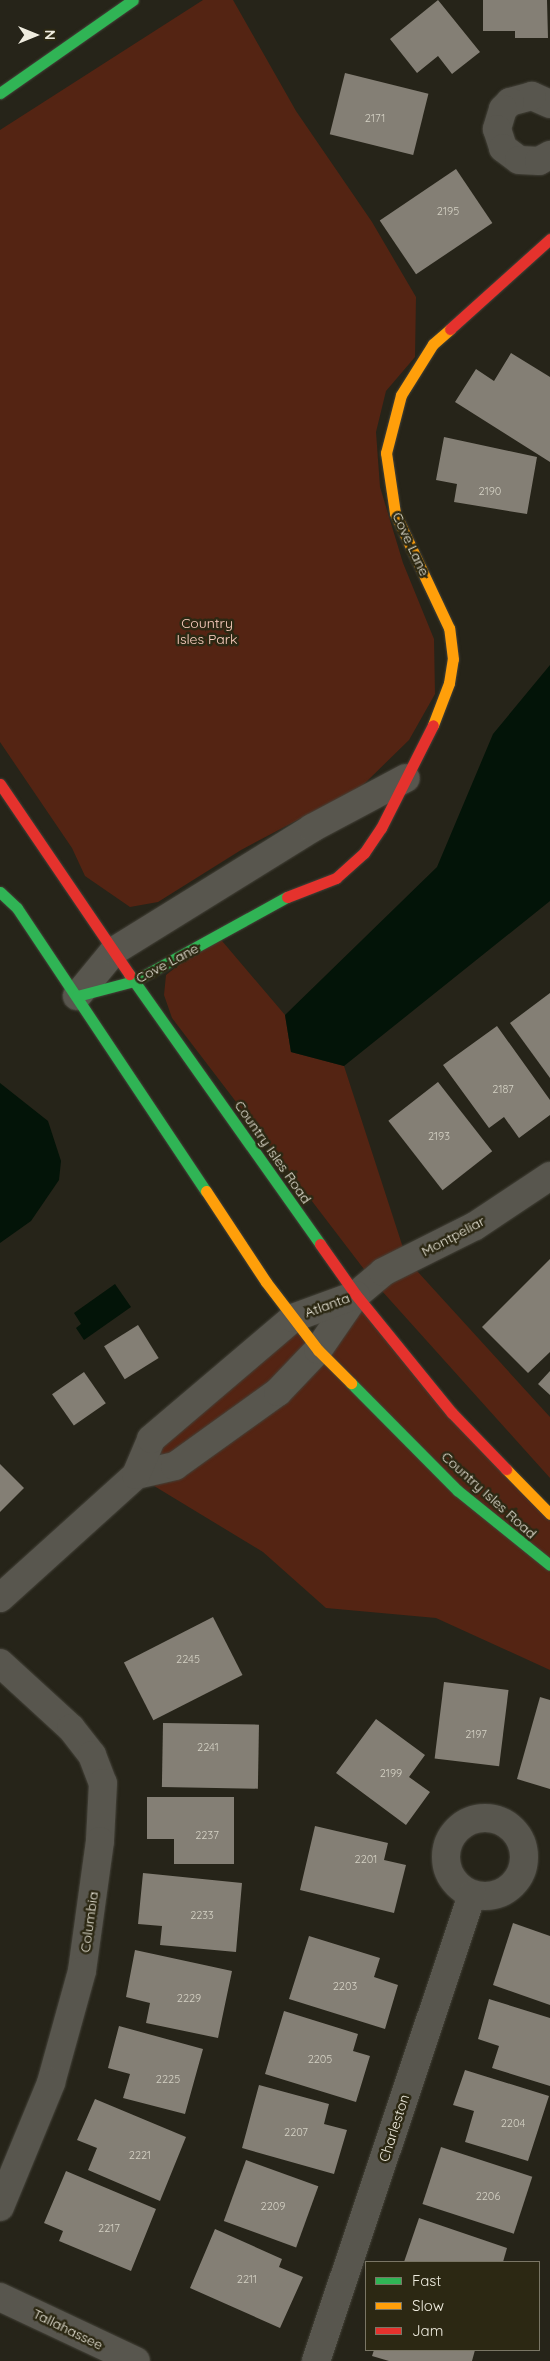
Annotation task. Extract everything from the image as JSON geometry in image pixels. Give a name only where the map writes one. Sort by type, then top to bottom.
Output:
[{"type":"street","points":[[0,93],[134,0]]},
{"type":"street","points":[[550,104],[532,96],[510,102],[503,109],[496,129],[498,139],[510,156],[529,162],[550,156]]},
{"type":"street","name":"Cove Lane","points":[[77,996],[134,981],[274,902],[336,878],[364,853],[381,828],[406,778],[428,740],[449,683],[453,659],[448,628],[395,513],[386,453],[401,395],[433,344],[550,239]]},
{"type":"street","points":[[77,996],[114,951],[312,828],[406,778]]},
{"type":"street","name":"Country Isles Road","points":[[0,784],[134,981],[356,1295],[452,1413],[550,1514]]},
{"type":"street","name":"Country Isles Road","points":[[0,892],[17,908],[266,1282],[318,1350],[457,1490],[550,1565]]},
{"type":"street","name":"Montpeliar","points":[[356,1295],[383,1272],[475,1226],[547,1184]]},
{"type":"street","name":"Atlanta","points":[[0,1598],[136,1475],[150,1439],[293,1318],[356,1295]]},
{"type":"street","name":"Atlanta","points":[[136,1475],[175,1466],[278,1392],[318,1350],[356,1295]]},
{"type":"street","name":"Columbia","points":[[0,1663],[72,1728],[92,1755],[103,1784],[100,1841],[82,1972],[51,2082],[0,2207]]},
{"type":"street","name":"Charleston","points":[[316,2361],[472,1894]]},
{"type":"street","name":"Tallahassee","points":[[0,2297],[136,2361]]},
{"type":"green space","name":"Country Isles Park","points":[[203,0],[233,0],[296,111],[372,222],[416,297],[415,357],[386,391],[376,432],[380,487],[403,563],[434,639],[435,694],[409,740],[362,786],[241,850],[158,902],[130,907],[85,876],[72,848],[0,742],[0,130]]},
{"type":"green space","points":[[217,935],[285,1015],[291,1052],[344,1066],[407,1260],[550,1417],[550,1478],[373,1281],[172,1018],[164,995],[166,975]]},
{"type":"green space","points":[[356,1295],[550,1514],[550,1670],[436,1618],[326,1608],[263,1552],[136,1475],[151,1439],[293,1318],[318,1350]]},
{"type":"shaded area","points":[[550,665],[550,901],[344,1066],[291,1052],[285,1015],[437,867],[493,734]]},
{"type":"shaded area","points":[[0,1083],[48,1121],[61,1161],[59,1180],[31,1221],[0,1243]]},
{"type":"shaded area","points":[[115,1284],[131,1307],[84,1340],[76,1328],[81,1324],[74,1313]]},
{"type":"building","points":[[438,0],[480,52],[452,74],[438,56],[417,73],[390,39]]},
{"type":"building","points":[[483,0],[547,0],[548,38],[515,38],[515,31],[483,31]]},
{"type":"building","points":[[345,73],[428,94],[413,155],[330,134]]},
{"type":"building","points":[[456,169],[492,223],[416,274],[380,220]]},
{"type":"building","points":[[511,353],[550,377],[550,462],[455,402],[476,369],[494,381]]},
{"type":"building","points":[[444,437],[537,457],[527,514],[454,502],[457,484],[436,480]]},
{"type":"building","points":[[550,993],[550,1078],[510,1023]]},
{"type":"building","points":[[497,1026],[550,1100],[550,1115],[519,1138],[504,1117],[489,1128],[443,1065]]},
{"type":"building","points":[[438,1082],[492,1151],[443,1190],[388,1121]]},
{"type":"building","points":[[550,1259],[550,1352],[528,1373],[482,1327]]},
{"type":"building","points":[[138,1325],[159,1358],[125,1379],[104,1346]]},
{"type":"building","points":[[550,1371],[550,1395],[538,1384]]},
{"type":"building","points":[[84,1372],[106,1403],[74,1425],[52,1394]]},
{"type":"building","points":[[0,1464],[24,1488],[0,1512]]},
{"type":"building","points":[[213,1617],[243,1675],[153,1720],[124,1662]]},
{"type":"building","points":[[444,1682],[509,1690],[499,1766],[435,1758]]},
{"type":"building","points":[[540,1697],[550,1700],[550,1789],[517,1779]]},
{"type":"building","points":[[376,1719],[425,1755],[409,1777],[430,1792],[406,1825],[336,1773]]},
{"type":"building","points":[[163,1723],[259,1725],[258,1789],[162,1787]]},
{"type":"building","points":[[147,1797],[234,1797],[234,1864],[174,1864],[174,1839],[147,1839]]},
{"type":"building","points":[[315,1826],[388,1843],[384,1860],[406,1865],[394,1913],[300,1890]]},
{"type":"building","points":[[143,1873],[242,1883],[236,1952],[160,1945],[162,1926],[138,1924]]},
{"type":"building","points":[[513,1923],[550,1936],[550,2005],[493,1985]]},
{"type":"building","points":[[309,1936],[380,1958],[374,1977],[398,1985],[385,2029],[289,1999]]},
{"type":"building","points":[[135,1950],[232,1971],[218,2038],[146,2023],[150,2003],[126,1997]]},
{"type":"building","points":[[489,1999],[550,2018],[550,2086],[492,2068],[499,2046],[478,2039]]},
{"type":"building","points":[[284,2011],[358,2034],[353,2051],[370,2056],[356,2102],[265,2074]]},
{"type":"building","points":[[119,2026],[203,2049],[185,2114],[123,2098],[130,2074],[108,2068]]},
{"type":"building","points":[[465,2070],[549,2096],[528,2161],[465,2142],[474,2111],[453,2105]]},
{"type":"building","points":[[259,2085],[329,2104],[324,2124],[347,2130],[334,2174],[242,2148]]},
{"type":"building","points":[[95,2099],[186,2137],[160,2201],[88,2170],[97,2148],[77,2140]]},
{"type":"building","points":[[441,2147],[532,2177],[514,2234],[422,2204]]},
{"type":"building","points":[[246,2160],[318,2186],[296,2247],[224,2221]]},
{"type":"building","points":[[66,2171],[156,2209],[131,2271],[59,2241],[63,2231],[44,2223]]},
{"type":"building","points":[[419,2218],[507,2248],[503,2261],[404,2261]]},
{"type":"building","points":[[215,2229],[282,2259],[279,2267],[303,2277],[280,2328],[190,2288]]},
{"type":"building","points":[[374,2351],[475,2351],[472,2361],[389,2361],[372,2356]]},
{"type":"traffic: fast","points":[[0,93],[133,0]]},
{"type":"traffic: fast","points":[[0,892],[17,908],[206,1191]]},
{"type":"traffic: fast","points":[[77,996],[134,981],[287,897]]},
{"type":"traffic: fast","points":[[129,974],[320,1244]]},
{"type":"traffic: fast","points":[[351,1383],[457,1490],[550,1565]]},
{"type":"traffic: slow","points":[[433,725],[449,683],[453,659],[449,628],[395,513],[386,453],[401,395],[433,344],[450,329]]},
{"type":"traffic: slow","points":[[206,1191],[266,1282],[318,1350],[351,1383]]},
{"type":"traffic: slow","points":[[506,1469],[550,1514]]},
{"type":"traffic: jam","points":[[450,329],[550,239]]},
{"type":"traffic: jam","points":[[287,897],[336,878],[364,853],[381,828],[433,725]]},
{"type":"traffic: jam","points":[[0,784],[129,974]]},
{"type":"traffic: jam","points":[[320,1244],[356,1295],[452,1413],[506,1469]]}]
